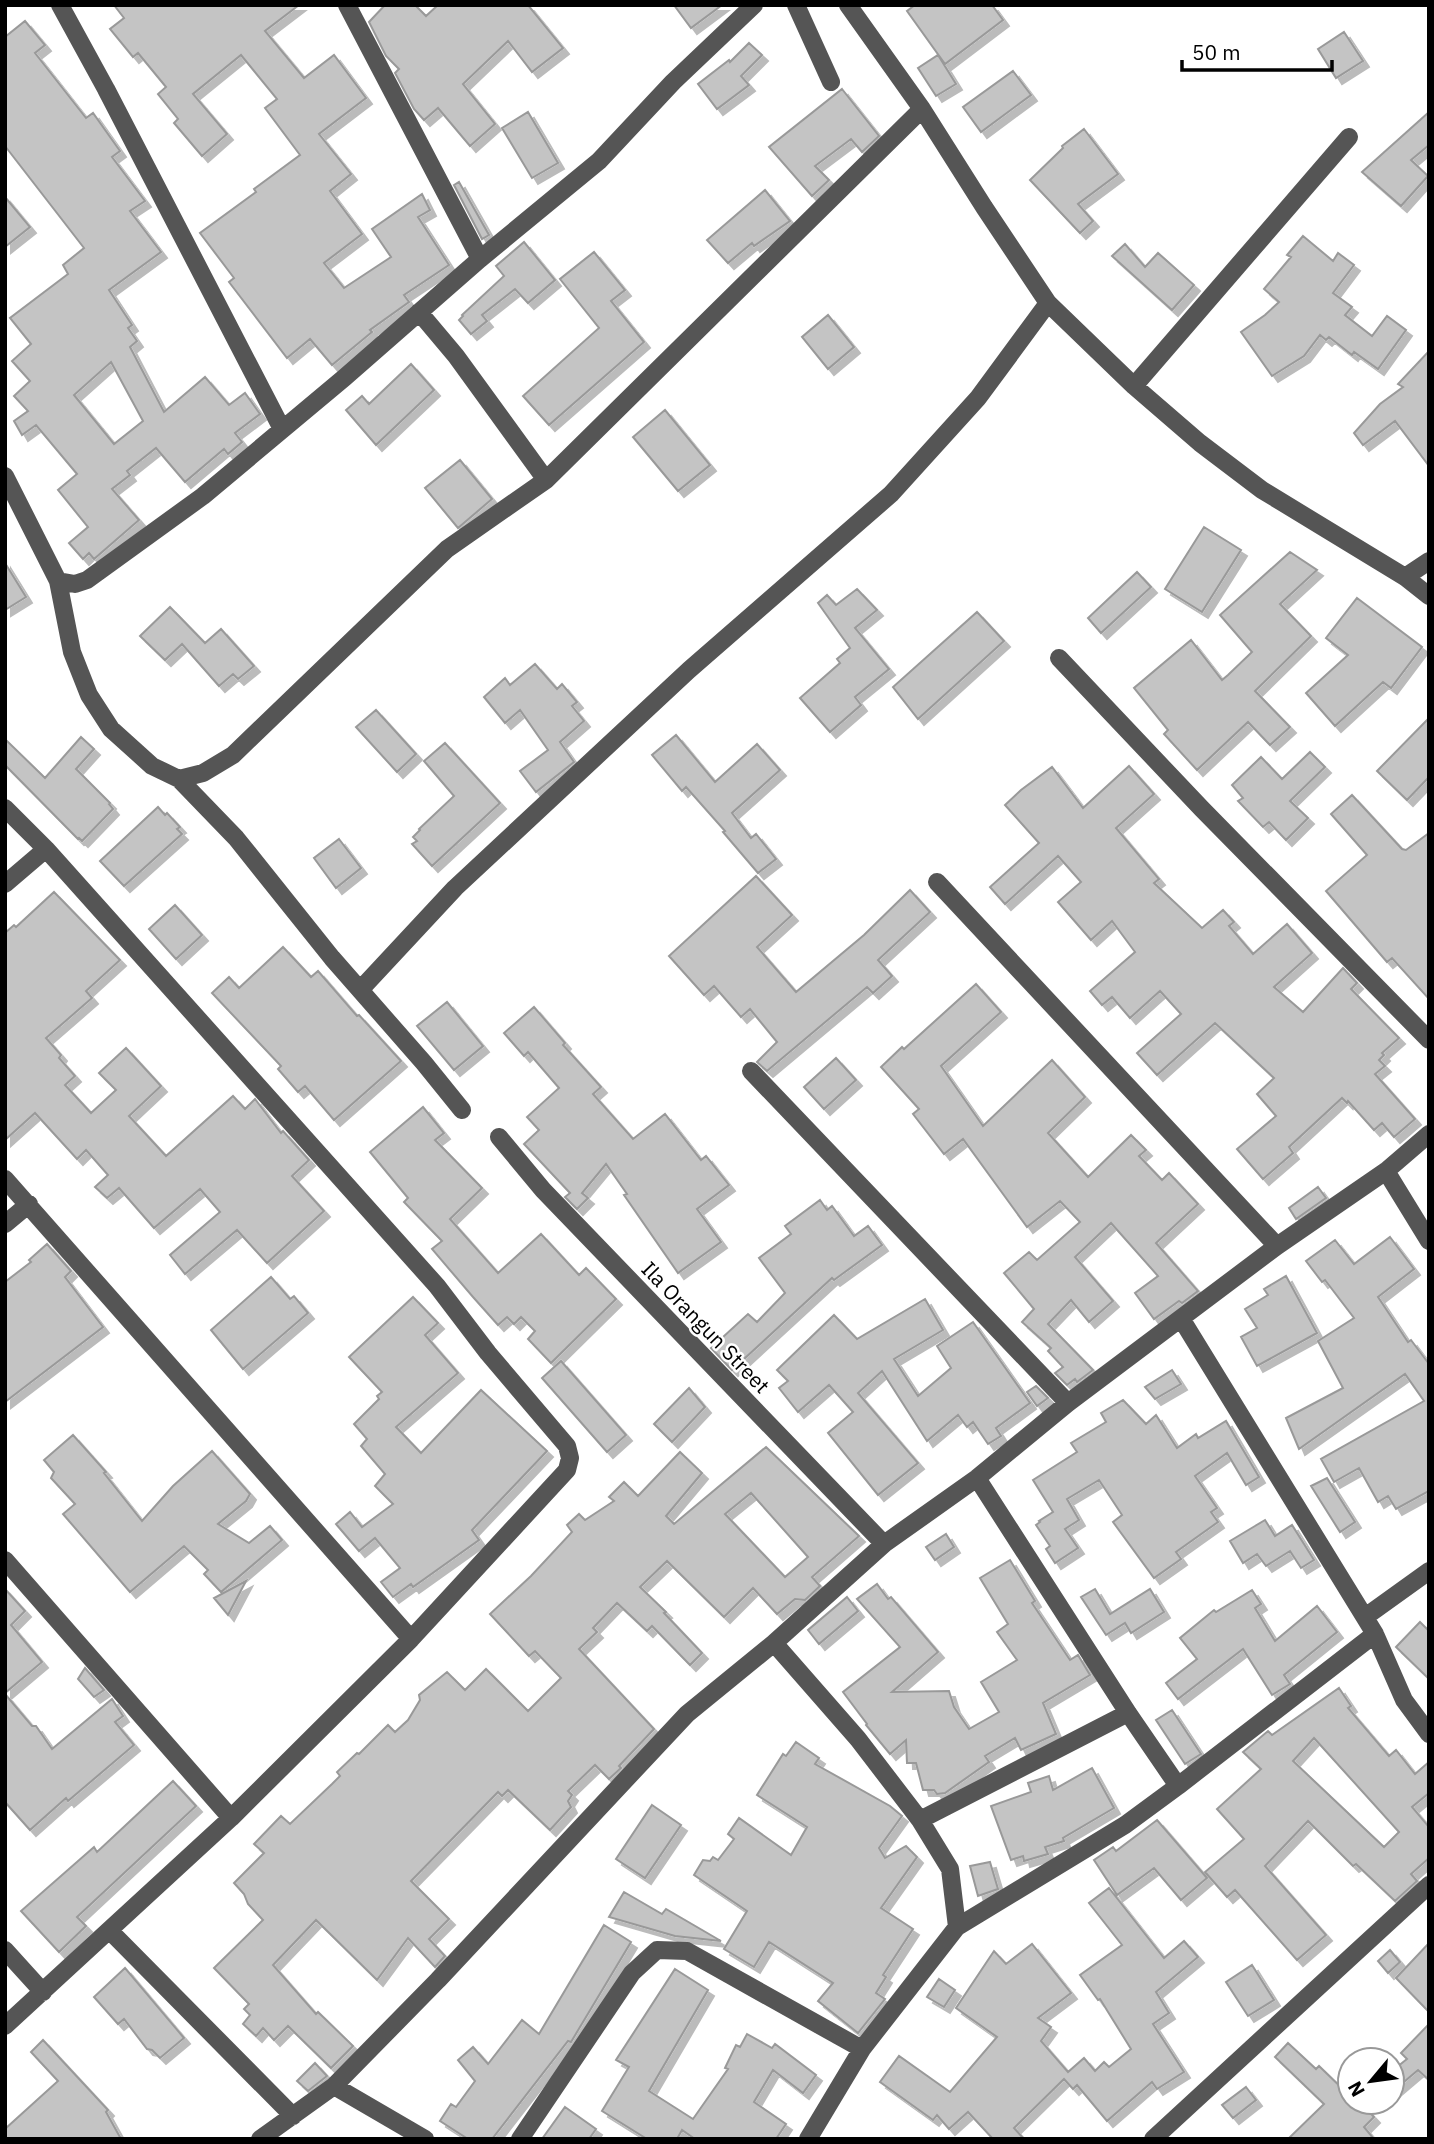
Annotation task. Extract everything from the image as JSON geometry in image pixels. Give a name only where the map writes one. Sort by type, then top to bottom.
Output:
[{"type":"street","points":[[60,5],[282,429]]},
{"type":"street","points":[[347,5],[480,259]]},
{"type":"street","points":[[58,581],[75,584],[87,580],[203,496],[599,161],[673,82],[754,5]]},
{"type":"street","points":[[796,5],[831,82]]},
{"type":"street","points":[[848,5],[922,108],[1048,303],[1134,386],[1199,443],[1262,490],[1405,577],[1429,596]]},
{"type":"street","points":[[179,779],[203,773],[233,755],[447,549],[545,480],[922,108]]},
{"type":"street","points":[[1134,386],[1349,136]]},
{"type":"street","points":[[360,990],[455,888],[689,670],[891,495],[978,398],[1048,303]]},
{"type":"street","points":[[419,312],[456,356],[545,480]]},
{"type":"street","points":[[5,476],[58,581],[72,652],[89,695],[111,729],[152,766],[179,779],[236,838],[462,1110]]},
{"type":"street","points":[[1405,577],[1429,561]]},
{"type":"street","points":[[1059,658],[1429,1040]]},
{"type":"street","points":[[5,808],[46,849],[437,1286],[488,1353],[567,1446],[570,1458],[567,1470],[411,1639],[231,1818],[5,2026]]},
{"type":"street","points":[[5,884],[46,849]]},
{"type":"street","points":[[937,882],[1277,1246]]},
{"type":"street","points":[[751,1071],[1068,1403]]},
{"type":"street","points":[[260,2139],[334,2086],[438,1980],[687,1714],[774,1643],[884,1544],[977,1478],[1068,1403],[1182,1320],[1277,1246],[1386,1171],[1429,1134]]},
{"type":"street","name":"Ila Orangun Street","points":[[499,1137],[543,1190],[884,1544]]},
{"type":"street","points":[[1386,1171],[1429,1241]]},
{"type":"street","points":[[5,1179],[411,1639]]},
{"type":"street","points":[[5,1224],[29,1204]]},
{"type":"street","points":[[1182,1320],[1365,1617],[1404,1700],[1429,1734]]},
{"type":"street","points":[[977,1478],[1178,1786]]},
{"type":"street","points":[[5,1560],[231,1818]]},
{"type":"street","points":[[1365,1617],[1429,1571]]},
{"type":"street","points":[[808,2139],[862,2049],[957,1927],[1125,1825],[1375,1634]]},
{"type":"street","points":[[774,1643],[858,1739],[920,1820],[950,1868],[957,1927]]},
{"type":"street","points":[[920,1820],[1128,1713]]},
{"type":"street","points":[[1153,2139],[1429,1885]]},
{"type":"street","points":[[110,1931],[293,2116]]},
{"type":"street","points":[[5,1950],[43,1992]]},
{"type":"street","points":[[520,2139],[632,1973],[657,1950],[687,1951],[862,2049]]},
{"type":"street","points":[[334,2086],[425,2139]]},
{"type":"building","points":[[114,5],[299,5],[265,31],[304,78],[334,55],[366,98],[319,134],[351,174],[330,191],[362,234],[324,263],[344,288],[391,257],[372,229],[422,194],[430,210],[418,217],[449,265],[404,295],[409,302],[370,330],[372,332],[332,365],[310,339],[287,358],[229,282],[234,278],[200,233],[256,192],[254,189],[300,155],[265,108],[277,99],[241,55],[193,94],[227,134],[202,156],[174,123],[178,119],[158,94],[166,87],[138,53],[133,57],[110,29],[124,18]]},
{"type":"building","points":[[385,5],[415,5],[426,16],[438,5],[528,5],[563,48],[532,72],[508,41],[463,84],[495,124],[470,146],[438,108],[424,120],[414,109],[395,73],[399,69],[386,56],[369,22]]},
{"type":"building","points":[[674,5],[722,5],[691,28]]},
{"type":"building","points":[[915,5],[992,5],[1003,20],[945,64],[907,11]]},
{"type":"building","points":[[25,21],[45,45],[35,53],[86,118],[93,113],[120,151],[112,157],[145,201],[130,211],[161,252],[109,290],[132,325],[128,328],[137,341],[130,347],[164,412],[205,377],[229,405],[245,393],[260,414],[235,433],[242,442],[228,454],[224,449],[185,482],[156,448],[127,471],[130,475],[112,489],[139,520],[94,559],[89,553],[83,559],[69,543],[88,527],[58,490],[77,474],[36,425],[22,435],[14,421],[28,411],[14,396],[30,381],[12,361],[31,344],[10,318],[68,274],[63,265],[84,248],[5,146],[5,37]],"holes":[[[111,362],[143,421],[114,444],[74,395]]]},
{"type":"building","points":[[1344,32],[1363,61],[1336,78],[1318,49]]},
{"type":"building","points":[[749,43],[762,55],[741,76],[749,85],[717,109],[698,84],[729,60],[730,62]]},
{"type":"building","points":[[938,55],[956,84],[936,96],[918,68]]},
{"type":"building","points":[[1013,71],[1031,95],[981,132],[963,107]]},
{"type":"building","points":[[842,89],[879,136],[862,152],[851,139],[815,166],[829,180],[812,196],[769,147]]},
{"type":"building","points":[[528,112],[558,163],[532,178],[502,128]]},
{"type":"building","points":[[1429,112],[1429,145],[1411,160],[1428,176],[1401,206],[1362,172]]},
{"type":"building","points":[[1084,129],[1118,174],[1078,204],[1093,221],[1080,233],[1030,180],[1062,146]]},
{"type":"building","points":[[459,182],[489,235],[482,239],[454,185]]},
{"type":"building","points":[[765,190],[790,221],[754,246],[752,243],[728,263],[707,240]]},
{"type":"building","points":[[5,197],[30,227],[5,247]]},
{"type":"building","points":[[1303,236],[1333,261],[1338,253],[1354,265],[1333,293],[1352,307],[1345,315],[1372,336],[1387,316],[1406,330],[1378,369],[1354,352],[1352,355],[1329,337],[1326,340],[1320,335],[1304,356],[1272,376],[1241,332],[1279,302],[1264,289],[1291,257],[1287,255]]},
{"type":"building","points":[[524,242],[555,280],[528,303],[515,289],[482,315],[487,321],[471,334],[459,320],[504,276],[496,266]]},
{"type":"building","points":[[1125,244],[1145,267],[1158,253],[1194,285],[1172,310],[1112,256]]},
{"type":"building","points":[[594,252],[625,290],[611,301],[644,342],[549,425],[523,396],[599,328],[560,279]]},
{"type":"building","points":[[828,315],[854,347],[828,369],[802,337]]},
{"type":"building","points":[[1429,351],[1429,466],[1395,421],[1363,445],[1354,433],[1380,404],[1403,387],[1398,384]]},
{"type":"building","points":[[411,364],[434,390],[376,445],[346,410],[362,396],[369,404]]},
{"type":"building","points":[[665,410],[710,465],[678,491],[633,437]]},
{"type":"building","points":[[460,460],[492,499],[458,528],[425,488]]},
{"type":"building","points":[[1204,527],[1241,550],[1202,612],[1165,589]]},
{"type":"building","points":[[1290,552],[1317,570],[1280,604],[1311,636],[1255,691],[1290,727],[1270,745],[1248,722],[1197,770],[1164,734],[1168,730],[1134,688],[1191,640],[1222,680],[1228,675],[1252,652],[1220,615]]},
{"type":"building","points":[[5,563],[26,597],[5,610]]},
{"type":"building","points":[[1137,572],[1151,587],[1101,633],[1088,618]]},
{"type":"building","points":[[857,589],[877,610],[855,628],[889,669],[855,697],[861,705],[830,732],[800,698],[840,663],[837,659],[850,648],[818,603],[827,595],[836,605]]},
{"type":"building","points":[[1357,598],[1422,647],[1391,688],[1383,682],[1335,726],[1306,693],[1348,655],[1326,638]]},
{"type":"building","points":[[170,607],[205,643],[221,629],[254,666],[238,679],[233,674],[219,686],[182,644],[165,660],[140,636]]},
{"type":"building","points":[[977,612],[1004,641],[918,719],[893,687]]},
{"type":"building","points":[[535,664],[557,689],[562,684],[577,702],[572,706],[584,721],[560,742],[574,762],[536,792],[520,771],[548,750],[520,710],[505,723],[484,697],[505,678],[510,685]]},
{"type":"building","points":[[376,710],[416,754],[397,772],[356,727]]},
{"type":"building","points":[[1429,718],[1429,777],[1407,800],[1377,771]]},
{"type":"building","points":[[676,735],[715,782],[757,744],[780,770],[732,813],[751,838],[756,834],[776,859],[758,873],[686,787],[682,791],[652,755]]},
{"type":"building","points":[[81,737],[94,749],[76,769],[113,809],[82,841],[5,765],[5,739],[45,778]]},
{"type":"building","points":[[445,743],[500,803],[432,866],[412,844],[417,841],[413,837],[419,829],[454,796],[424,761]]},
{"type":"building","points":[[1310,752],[1325,767],[1290,801],[1308,818],[1286,840],[1269,822],[1263,827],[1238,801],[1243,798],[1232,785],[1261,757],[1282,779]]},
{"type":"building","points":[[1129,766],[1154,794],[1116,828],[1159,879],[1154,883],[1202,928],[1223,910],[1234,922],[1229,926],[1253,954],[1287,924],[1312,953],[1274,987],[1303,1012],[1343,968],[1357,983],[1351,989],[1399,1038],[1382,1053],[1384,1055],[1379,1060],[1385,1066],[1375,1074],[1415,1119],[1394,1137],[1382,1123],[1374,1130],[1348,1101],[1347,1103],[1342,1098],[1289,1147],[1293,1153],[1263,1179],[1237,1149],[1276,1116],[1257,1094],[1274,1078],[1215,1023],[1157,1075],[1137,1053],[1181,1014],[1160,991],[1130,1018],[1112,997],[1102,1005],[1090,991],[1135,952],[1112,921],[1091,940],[1058,902],[1081,882],[1058,856],[1005,904],[990,887],[1039,843],[1005,805],[1021,790],[1052,767],[1083,808]]},
{"type":"building","points":[[1352,795],[1402,849],[1406,850],[1429,833],[1429,999],[1392,958],[1387,962],[1326,891],[1367,855],[1331,814]]},
{"type":"building","points":[[158,807],[180,827],[177,829],[182,834],[124,886],[100,861]]},
{"type":"building","points":[[339,839],[361,868],[336,888],[314,858]]},
{"type":"building","points":[[756,876],[792,915],[757,947],[796,992],[864,935],[910,890],[930,912],[878,960],[892,976],[873,993],[867,987],[767,1071],[757,1062],[777,1042],[750,1009],[741,1017],[714,986],[704,995],[669,956]]},
{"type":"building","points":[[54,892],[120,960],[86,991],[92,998],[46,1038],[75,1076],[65,1085],[91,1113],[116,1090],[99,1073],[126,1048],[161,1086],[129,1116],[166,1156],[233,1096],[245,1109],[255,1099],[281,1133],[283,1131],[309,1160],[292,1176],[324,1211],[267,1263],[237,1230],[185,1274],[170,1255],[220,1212],[200,1189],[154,1228],[119,1188],[107,1198],[95,1187],[108,1175],[86,1150],[77,1159],[35,1113],[5,1140],[5,933],[14,925],[16,927]]},
{"type":"building","points":[[175,905],[202,935],[176,959],[149,929]]},
{"type":"building","points":[[283,947],[311,977],[318,971],[401,1061],[334,1120],[305,1086],[298,1092],[278,1069],[281,1066],[212,993],[229,977],[239,988]]},
{"type":"building","points":[[976,984],[1001,1012],[941,1066],[983,1126],[1052,1060],[1085,1097],[1048,1133],[1088,1177],[1131,1135],[1146,1150],[1139,1156],[1162,1180],[1169,1173],[1198,1204],[1156,1243],[1198,1291],[1154,1319],[1135,1293],[1158,1276],[1111,1223],[1075,1257],[1113,1301],[1089,1322],[1071,1300],[1048,1324],[1093,1370],[1077,1382],[1075,1379],[1067,1385],[1055,1373],[1063,1367],[1048,1351],[1051,1348],[1022,1322],[1034,1309],[1004,1273],[1029,1252],[1037,1260],[1080,1222],[1060,1201],[1027,1227],[963,1139],[944,1154],[913,1114],[919,1109],[881,1067]]},
{"type":"building","points":[[447,1002],[483,1046],[454,1070],[417,1026]]},
{"type":"building","points":[[534,1007],[565,1043],[563,1045],[601,1087],[593,1094],[633,1139],[665,1114],[701,1160],[706,1156],[729,1185],[697,1209],[721,1242],[678,1273],[606,1164],[582,1193],[588,1198],[577,1209],[565,1197],[570,1193],[524,1144],[539,1130],[527,1117],[559,1088],[528,1052],[524,1056],[504,1033]]},
{"type":"building","points":[[836,1058],[856,1080],[824,1109],[804,1087]]},
{"type":"building","points":[[423,1107],[444,1133],[435,1140],[482,1188],[450,1219],[498,1273],[541,1234],[579,1275],[586,1268],[616,1299],[551,1363],[528,1339],[535,1331],[521,1317],[514,1324],[507,1317],[498,1325],[473,1297],[432,1249],[442,1241],[404,1202],[408,1198],[370,1152]]},
{"type":"building","points":[[1318,1187],[1326,1198],[1296,1219],[1289,1208]]},
{"type":"building","points":[[820,1200],[827,1210],[832,1206],[854,1236],[868,1226],[882,1245],[834,1280],[832,1278],[732,1370],[711,1348],[748,1314],[757,1322],[785,1293],[759,1258],[791,1234],[785,1226]]},
{"type":"building","points":[[1390,1237],[1414,1269],[1378,1297],[1408,1342],[1411,1340],[1429,1364],[1429,1491],[1396,1509],[1388,1496],[1378,1502],[1359,1468],[1334,1482],[1321,1459],[1424,1401],[1405,1374],[1299,1449],[1286,1418],[1343,1388],[1318,1341],[1354,1318],[1325,1280],[1322,1282],[1306,1261],[1335,1240],[1354,1264]]},
{"type":"building","points":[[47,1244],[71,1271],[65,1277],[103,1327],[5,1402],[5,1282],[31,1262],[29,1260]]},
{"type":"building","points":[[1286,1276],[1317,1333],[1257,1366],[1241,1337],[1257,1328],[1245,1309],[1268,1295],[1264,1289]]},
{"type":"building","points":[[271,1277],[290,1299],[294,1296],[308,1313],[243,1369],[211,1330]]},
{"type":"building","points":[[413,1297],[438,1323],[425,1335],[458,1373],[396,1427],[421,1453],[481,1390],[547,1451],[472,1530],[479,1540],[413,1587],[411,1584],[393,1597],[381,1582],[400,1568],[375,1538],[359,1551],[336,1524],[350,1512],[362,1527],[393,1504],[375,1486],[385,1474],[361,1446],[367,1439],[354,1424],[379,1399],[377,1396],[382,1392],[349,1357]]},
{"type":"building","points":[[925,1299],[943,1330],[894,1359],[918,1396],[951,1368],[937,1346],[973,1322],[1030,1403],[996,1428],[1001,1436],[988,1444],[973,1422],[967,1427],[958,1415],[927,1441],[882,1371],[858,1393],[918,1463],[878,1495],[828,1433],[853,1412],[829,1385],[798,1412],[779,1388],[788,1381],[777,1370],[834,1315],[857,1339]]},
{"type":"building","points":[[561,1361],[626,1435],[607,1452],[542,1378]]},
{"type":"building","points":[[1172,1370],[1181,1384],[1155,1399],[1145,1387]]},
{"type":"building","points":[[1036,1386],[1048,1398],[1037,1406],[1027,1392]]},
{"type":"building","points":[[689,1388],[705,1407],[672,1442],[654,1424]]},
{"type":"building","points":[[1123,1400],[1146,1424],[1156,1415],[1177,1448],[1196,1434],[1198,1438],[1226,1421],[1259,1477],[1246,1485],[1227,1453],[1195,1476],[1217,1508],[1211,1512],[1218,1522],[1176,1552],[1181,1559],[1154,1578],[1113,1522],[1122,1515],[1099,1480],[1067,1499],[1079,1520],[1065,1529],[1078,1548],[1055,1563],[1046,1549],[1050,1546],[1036,1525],[1053,1512],[1033,1480],[1077,1452],[1071,1443],[1106,1422],[1101,1413]]},
{"type":"building","points":[[73,1435],[106,1472],[104,1473],[142,1521],[173,1486],[212,1451],[250,1494],[246,1501],[218,1524],[249,1543],[270,1526],[282,1540],[221,1592],[204,1574],[208,1570],[184,1546],[130,1592],[63,1514],[75,1504],[51,1478],[54,1472],[44,1460]]},
{"type":"building","points":[[766,1447],[859,1536],[812,1577],[820,1586],[805,1600],[795,1599],[777,1614],[753,1588],[724,1617],[667,1561],[640,1587],[702,1653],[690,1665],[652,1626],[647,1631],[617,1603],[593,1628],[597,1632],[579,1649],[654,1729],[619,1766],[621,1768],[609,1779],[595,1765],[568,1791],[572,1795],[568,1801],[571,1807],[550,1830],[508,1790],[502,1796],[498,1792],[411,1881],[449,1919],[429,1939],[445,1956],[435,1967],[408,1938],[377,1980],[316,1920],[273,1965],[316,2014],[318,2012],[353,2046],[331,2068],[288,2026],[274,2040],[263,2028],[256,2036],[243,2024],[250,2015],[244,2009],[249,2004],[214,1968],[263,1920],[234,1883],[264,1853],[254,1844],[281,1816],[290,1824],[340,1776],[337,1772],[388,1725],[395,1732],[408,1720],[420,1700],[419,1695],[447,1672],[465,1690],[486,1669],[528,1711],[561,1678],[535,1651],[529,1656],[490,1614],[531,1576],[572,1532],[567,1525],[579,1514],[585,1520],[614,1501],[609,1497],[624,1482],[638,1496],[680,1452],[702,1473],[666,1516],[674,1524]],"holes":[[[751,1493],[808,1557],[785,1577],[725,1514]]]},
{"type":"building","points":[[1327,1478],[1355,1522],[1340,1532],[1311,1486]]},
{"type":"building","points":[[1265,1520],[1275,1536],[1292,1525],[1314,1560],[1301,1568],[1290,1551],[1266,1566],[1257,1554],[1243,1563],[1230,1541]]},
{"type":"building","points":[[946,1534],[954,1547],[935,1560],[926,1547]]},
{"type":"building","points":[[1010,1560],[1035,1601],[1032,1603],[1070,1660],[1078,1655],[1090,1675],[1043,1703],[1056,1734],[1021,1750],[1015,1738],[985,1756],[989,1762],[945,1793],[923,1790],[916,1763],[907,1763],[906,1740],[890,1754],[843,1692],[900,1647],[857,1599],[877,1584],[938,1652],[892,1692],[949,1691],[954,1707],[969,1729],[999,1712],[981,1682],[1017,1660],[997,1632],[1008,1624],[980,1578]]},
{"type":"building","points":[[246,1581],[228,1615],[214,1598]]},
{"type":"building","points":[[5,1589],[25,1611],[11,1625],[42,1662],[5,1693]]},
{"type":"building","points":[[1095,1589],[1110,1614],[1150,1589],[1164,1612],[1131,1633],[1125,1623],[1106,1635],[1081,1597]]},
{"type":"building","points":[[1252,1590],[1261,1604],[1255,1608],[1275,1641],[1317,1606],[1337,1632],[1284,1675],[1290,1684],[1272,1695],[1243,1649],[1178,1699],[1166,1683],[1197,1659],[1180,1638],[1214,1610],[1216,1612]]},
{"type":"building","points":[[847,1597],[858,1611],[819,1644],[808,1630]]},
{"type":"building","points":[[1420,1622],[1429,1631],[1429,1679],[1396,1647]]},
{"type":"building","points":[[85,1668],[104,1690],[94,1697],[78,1679]]},
{"type":"building","points":[[1339,1688],[1351,1706],[1348,1708],[1389,1756],[1396,1750],[1415,1774],[1429,1762],[1429,1793],[1412,1807],[1429,1827],[1429,1858],[1411,1874],[1417,1881],[1395,1901],[1356,1864],[1353,1866],[1308,1821],[1265,1866],[1326,1935],[1297,1960],[1235,1890],[1227,1897],[1205,1872],[1244,1839],[1217,1809],[1261,1769],[1243,1752],[1268,1731],[1272,1735]],"holes":[[[1314,1738],[1399,1832],[1384,1847],[1293,1761]]]},
{"type":"building","points":[[5,1694],[32,1726],[36,1726],[52,1749],[112,1699],[123,1716],[115,1722],[134,1745],[30,1830],[5,1802]]},
{"type":"building","points":[[1172,1710],[1201,1754],[1185,1764],[1156,1720]]},
{"type":"building","points":[[796,1742],[819,1758],[815,1764],[890,1806],[902,1816],[879,1848],[885,1858],[906,1846],[917,1857],[881,1908],[913,1929],[883,1975],[886,1977],[876,1993],[885,1999],[858,2033],[818,2001],[833,1983],[769,1942],[754,1967],[724,1949],[747,1911],[694,1875],[703,1860],[710,1861],[713,1857],[718,1860],[734,1839],[728,1834],[739,1818],[791,1855],[807,1827],[757,1795],[783,1754],[786,1756]]},
{"type":"building","points":[[1092,1768],[1114,1808],[1063,1838],[1064,1841],[1045,1847],[1048,1854],[1024,1861],[1023,1856],[1011,1860],[991,1806],[1031,1792],[1028,1783],[1049,1776],[1053,1790]]},
{"type":"building","points":[[173,1781],[196,1806],[77,1917],[86,1926],[59,1952],[21,1911],[94,1847],[97,1852]]},
{"type":"building","points":[[652,1805],[681,1825],[645,1878],[616,1859]]},
{"type":"building","points":[[1157,1820],[1207,1878],[1181,1900],[1154,1868],[1117,1895],[1094,1860],[1113,1847],[1116,1851]]},
{"type":"building","points":[[990,1862],[998,1889],[978,1896],[970,1866]]},
{"type":"building","points":[[1109,1888],[1164,1958],[1184,1941],[1198,1957],[1156,1992],[1169,2013],[1153,2024],[1184,2072],[1157,2089],[1152,2082],[1107,2121],[1077,2085],[1073,2089],[1064,2079],[1014,2128],[1024,2139],[993,2139],[968,2112],[949,2129],[937,2115],[933,2120],[880,2082],[899,2056],[950,2092],[997,2037],[956,2008],[994,1951],[1006,1964],[1032,1944],[1071,1993],[1038,2018],[1051,2027],[1041,2041],[1068,2072],[1084,2058],[1095,2071],[1104,2062],[1109,2067],[1131,2049],[1100,1999],[1098,2000],[1080,1975],[1122,1945],[1089,1903]]},
{"type":"building","points":[[624,1892],[662,1914],[666,1909],[721,1941],[675,1936],[609,1917]]},
{"type":"building","points":[[604,1925],[631,1942],[571,2042],[568,2041],[492,2139],[468,2139],[440,2121],[451,2104],[456,2107],[475,2081],[458,2060],[473,2047],[488,2064],[522,2020],[539,2034]]},
{"type":"building","points":[[1429,1943],[1429,2012],[1396,1978]]},
{"type":"building","points":[[1390,1950],[1400,1962],[1388,1973],[1378,1961]]},
{"type":"building","points":[[1252,1965],[1274,2000],[1248,2016],[1226,1982]]},
{"type":"building","points":[[125,1968],[184,2038],[160,2058],[147,2049],[124,2019],[118,2024],[94,1997]]},
{"type":"building","points":[[675,1969],[708,1990],[649,2091],[693,2119],[728,2069],[725,2068],[736,2045],[740,2047],[747,2034],[772,2048],[775,2044],[816,2075],[803,2093],[773,2070],[754,2102],[786,2124],[776,2139],[695,2139],[682,2130],[677,2139],[647,2139],[602,2111],[629,2067],[616,2060]]},
{"type":"building","points":[[939,1979],[955,1990],[944,2007],[927,1997]]},
{"type":"building","points":[[1429,2024],[1429,2080],[1418,2070],[1406,2080],[1406,2048]]},
{"type":"building","points":[[43,2040],[108,2110],[106,2112],[121,2139],[5,2139],[5,2129],[58,2081],[31,2052]]},
{"type":"building","points":[[1288,2043],[1316,2069],[1319,2066],[1336,2082],[1336,2116],[1373,2116],[1364,2127],[1374,2139],[1288,2139],[1324,2104],[1275,2057]]},
{"type":"building","points":[[315,2063],[327,2076],[308,2091],[297,2081]]},
{"type":"building","points":[[1246,2087],[1256,2100],[1233,2118],[1222,2105]]},
{"type":"building","points":[[565,2107],[596,2129],[589,2139],[542,2139]]}]
